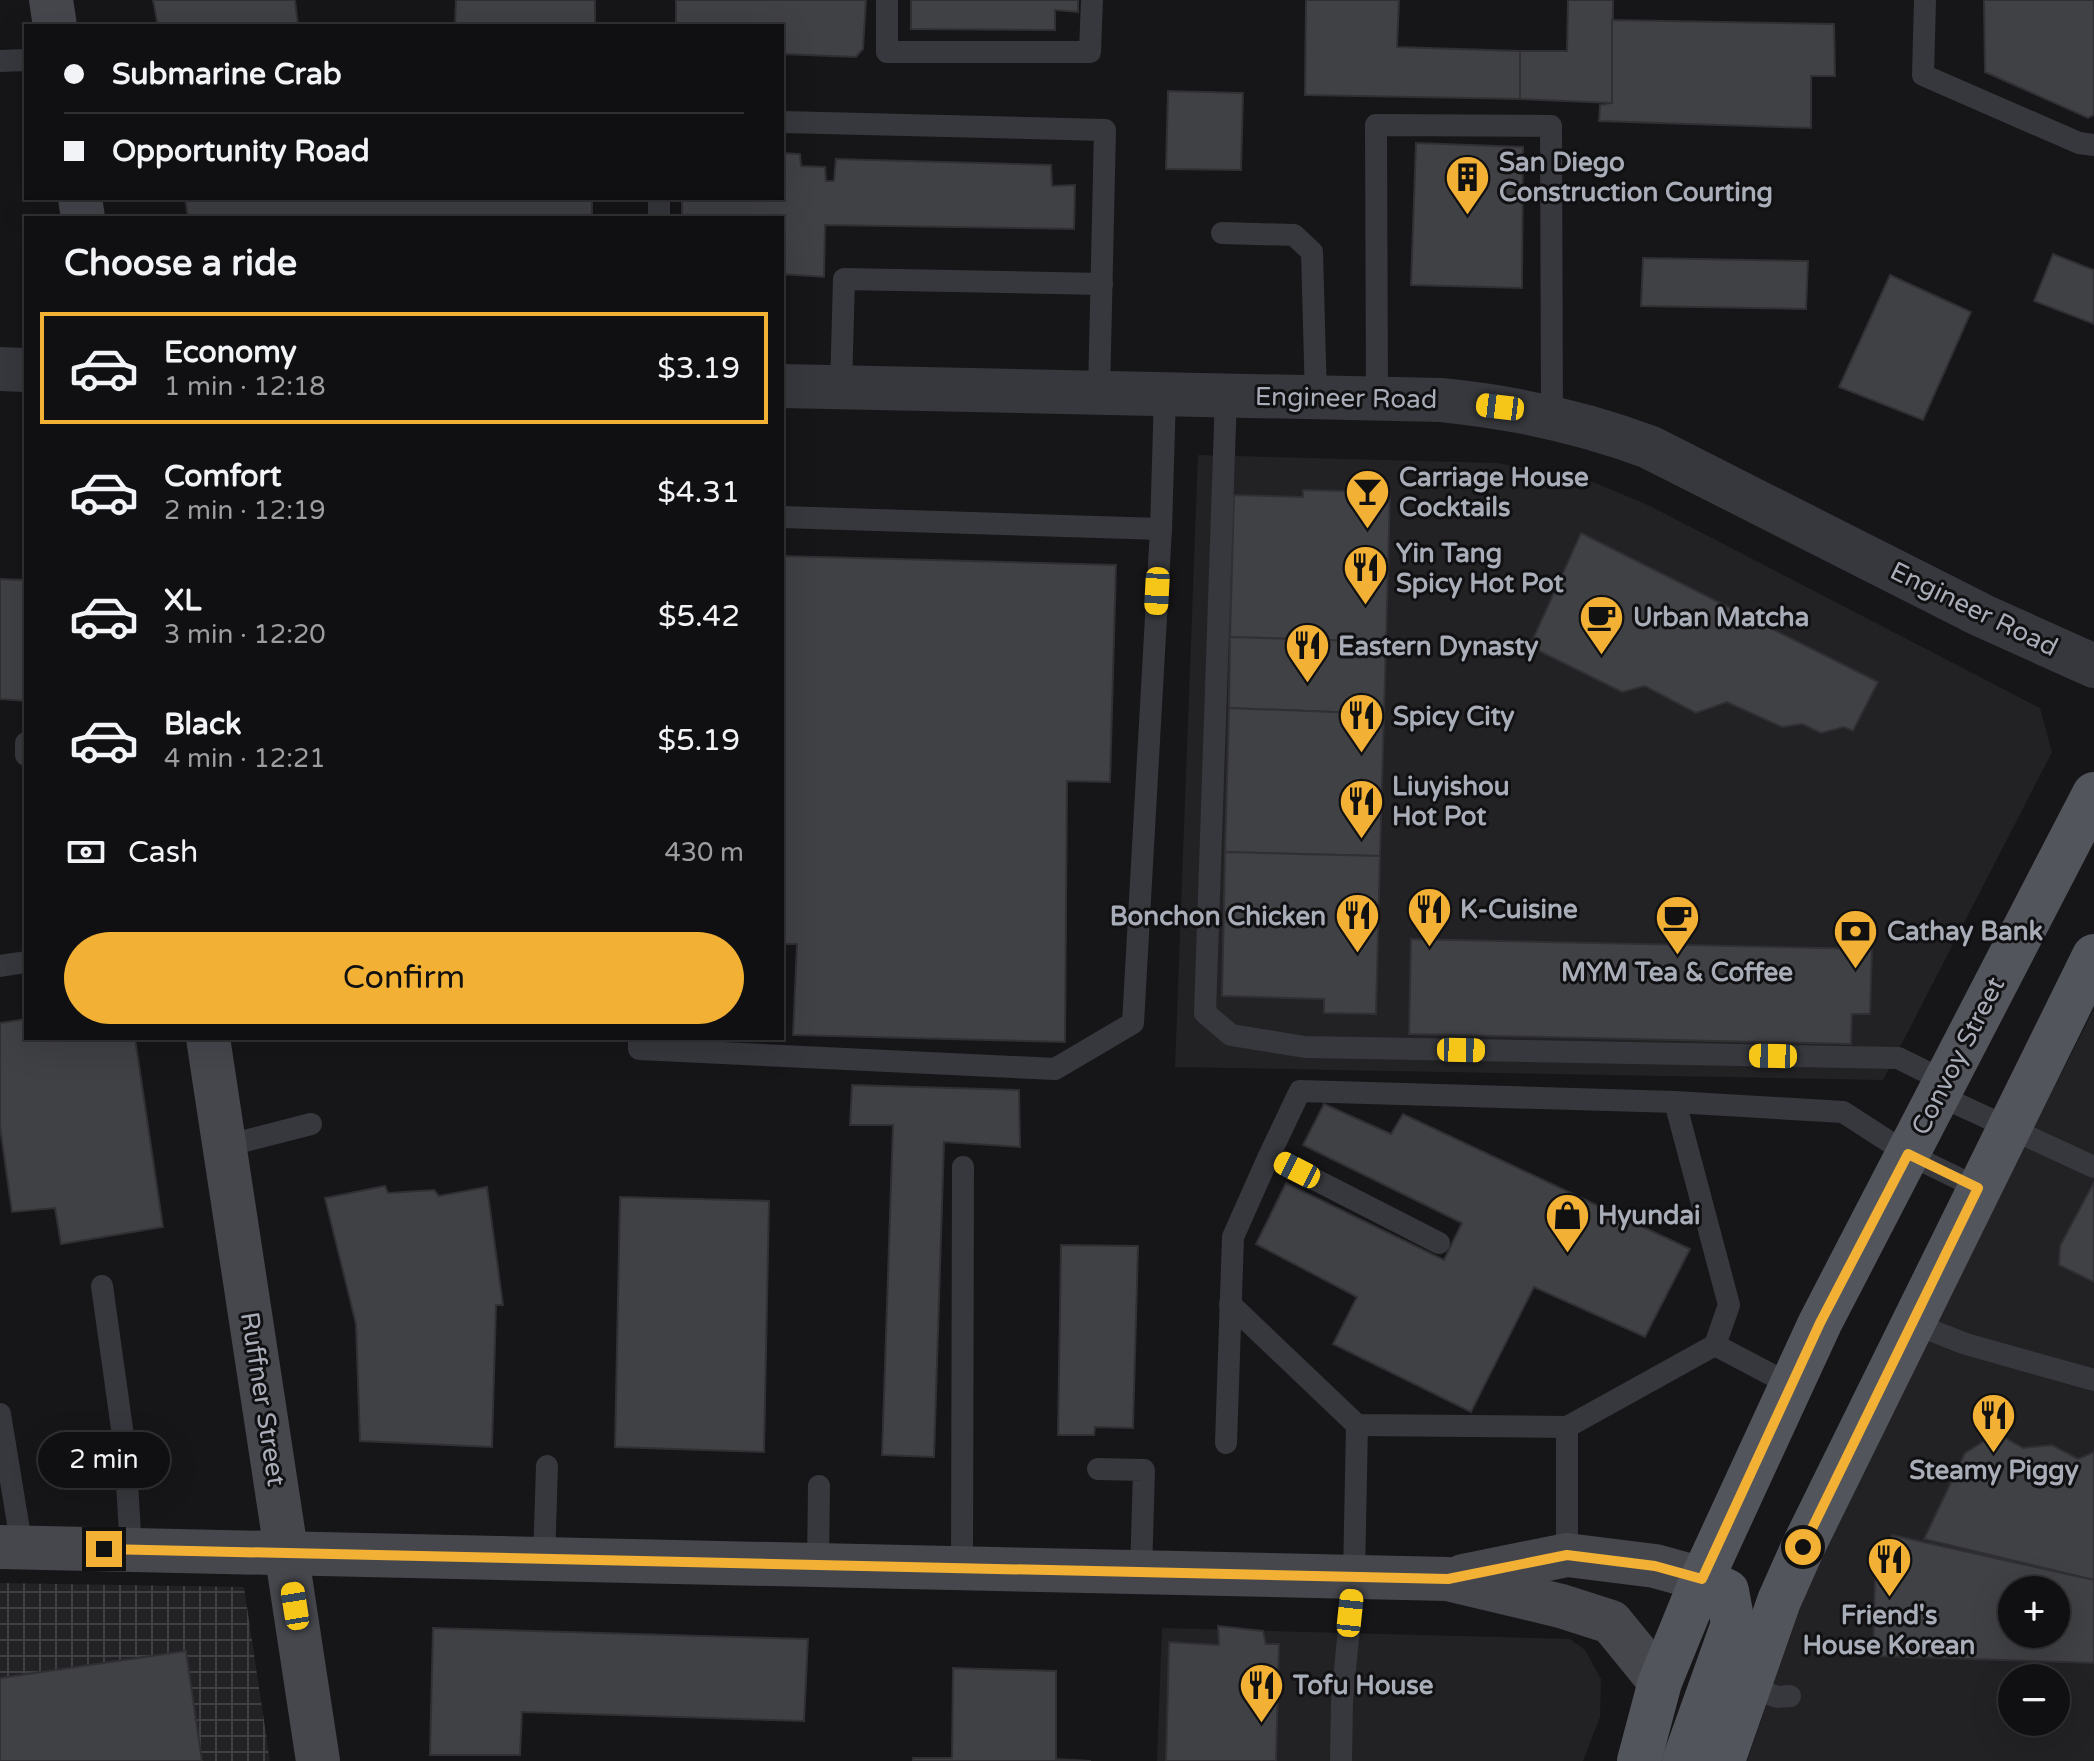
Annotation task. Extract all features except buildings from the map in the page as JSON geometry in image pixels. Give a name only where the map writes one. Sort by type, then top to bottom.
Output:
[{"type":"main road","name":"Convoy Street","points":[[1639,1761],[1660,1682],[1702,1579],[1820,1323],[2094,794]]},
{"type":"main road","points":[[1723,1761],[1779,1601],[1803,1547],[2093,958]]},
{"type":"main road","points":[[1684,1761],[1733,1624],[1727,1591],[1702,1579]]},
{"type":"street","points":[[51,0],[55,24]]},
{"type":"street","points":[[0,369],[24,370]]},
{"type":"street","name":"Engineer Road","points":[[784,386],[1451,401],[1525,410],[1621,436],[1649,447],[1983,616],[2094,666]]},
{"type":"street","name":"Ruffner Street","points":[[208,1040],[318,1761]]},
{"type":"street","points":[[11,1547],[1448,1579],[1561,1606],[1611,1622],[1660,1682]]},
{"type":"street","points":[[1448,1579],[1567,1555],[1655,1566],[1702,1579]]},
{"type":"lane","points":[[887,0],[887,52],[1090,52],[1092,0]]},
{"type":"lane","points":[[1925,0],[1923,75],[2079,143],[2094,145]]},
{"type":"lane","points":[[0,61],[24,60]]},
{"type":"lane","points":[[784,122],[1105,130],[1099,393]]},
{"type":"lane","points":[[1377,399],[1376,125],[1551,126],[1552,419]]},
{"type":"lane","points":[[1222,233],[1294,235],[1312,252],[1316,398]]},
{"type":"lane","points":[[841,387],[844,279],[1102,284]]},
{"type":"lane","points":[[639,1040],[639,1049],[1055,1069],[1133,1023],[1161,529],[1165,395]]},
{"type":"lane","points":[[1226,395],[1205,1013],[1231,1035],[1305,1047],[1898,1058],[1942,1088],[2009,1126],[2094,1167]]},
{"type":"lane","points":[[784,517],[1161,529]]},
{"type":"lane","points":[[0,966],[24,962]]},
{"type":"lane","points":[[1226,1443],[1233,1237],[1300,1091],[1675,1102],[1843,1112],[1908,1154],[1978,1188]]},
{"type":"lane","points":[[1230,1304],[1357,1425],[1567,1427],[1715,1345],[1729,1305],[1675,1102]]},
{"type":"lane","points":[[225,1146],[311,1124]]},
{"type":"lane","points":[[1269,1156],[1439,1243]]},
{"type":"lane","points":[[962,1568],[963,1167]]},
{"type":"lane","points":[[102,1286],[125,1450],[131,1550]]},
{"type":"lane","points":[[1912,1323],[1966,1344],[2094,1380]]},
{"type":"lane","points":[[1715,1345],[1791,1385]]},
{"type":"lane","points":[[0,1414],[11,1547]]},
{"type":"lane","points":[[1341,1761],[1342,1701],[1354,1576],[1357,1425]]},
{"type":"lane","points":[[1567,1427],[1567,1555]]},
{"type":"lane","points":[[544,1559],[547,1466]]},
{"type":"lane","points":[[1098,1469],[1144,1470],[1141,1572]]},
{"type":"lane","points":[[818,1565],[819,1486]]},
{"type":"lane","points":[[1748,1686],[1777,1697],[1790,1696]]},
{"type":"shaded area","points":[[1198,455],[1497,463],[1588,480],[1650,506],[2040,708],[2052,752],[1883,1080],[1175,1067]]},
{"type":"shaded area","points":[[2094,1009],[2094,1761],[1747,1761],[1821,1546]]},
{"type":"shaded area","points":[[0,1583],[244,1587],[270,1761],[0,1761]]},
{"type":"shaded area","points":[[1162,1628],[1570,1639],[1585,1650],[1601,1679],[1600,1717],[1583,1761],[1157,1761]]},
{"type":"place","name":"San Diego Construction Courting","points":[[1468,216]]},
{"type":"place","name":"Carriage House Cocktails","points":[[1368,531]]},
{"type":"place","name":"Yin Tang Spicy Hot Pot","points":[[1365,607]]},
{"type":"place","name":"Urban Matcha","points":[[1602,656]]},
{"type":"place","name":"Eastern Dynasty","points":[[1307,685]]},
{"type":"place","name":"Spicy City","points":[[1362,755]]},
{"type":"place","name":"Liuyishou Hot Pot","points":[[1361,840]]},
{"type":"place","name":"K-Cuisine","points":[[1429,948]]},
{"type":"place","name":"Bonchon Chicken","points":[[1357,955]]},
{"type":"place","name":"MYM Tea & Coffee","points":[[1677,956]]},
{"type":"place","name":"Cathay Bank","points":[[1856,970]]},
{"type":"place","name":"Hyundai","points":[[1567,1254]]},
{"type":"place","name":"Steamy Piggy","points":[[1994,1454]]},
{"type":"place","name":"Friend's House Korean","points":[[1889,1599]]},
{"type":"place","name":"Tofu House","points":[[1262,1724]]},
{"type":"route","points":[[104,1549],[1448,1579],[1567,1555],[1655,1566],[1702,1579],[1820,1323],[1908,1154],[1978,1188],[1803,1547]]}]
